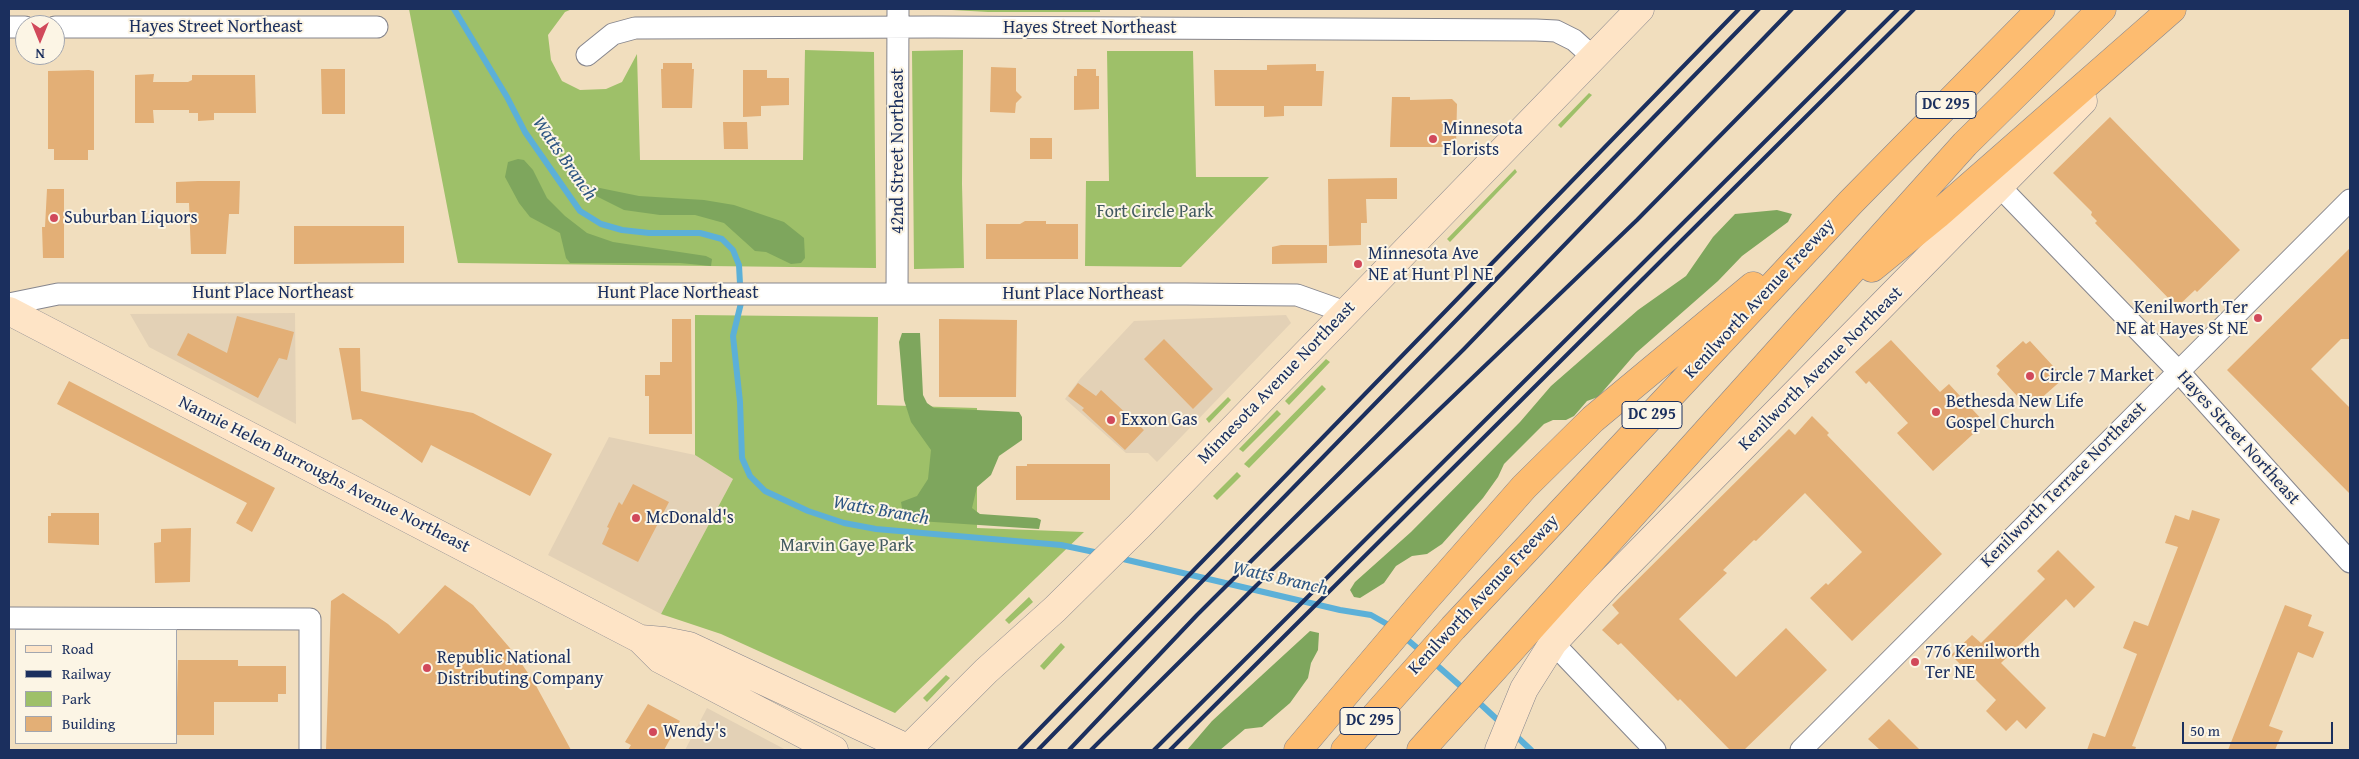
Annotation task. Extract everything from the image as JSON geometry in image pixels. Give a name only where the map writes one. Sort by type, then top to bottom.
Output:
[{"type":"highway","name":"Kenilworth Avenue Freeway","points":[[1345,750],[1453,628],[1851,202],[2041,9]]},
{"type":"highway","name":"DC 295","points":[[1421,750],[1965,144],[2102,9]]},
{"type":"highway","points":[[1797,330],[1937,214],[2173,9]]},
{"type":"highway","points":[[1298,750],[1424,600],[1524,487],[1593,419],[1851,202]]},
{"type":"main road","name":"Minnesota Avenue Northeast","points":[[909,750],[986,671],[1124,541],[1640,9]]},
{"type":"main road","name":"Kenilworth Avenue Northeast","points":[[1499,750],[1524,689],[1553,643],[1608,584],[2173,9]]},
{"type":"main road","name":"Nannie Helen Burroughs Avenue Northeast","points":[[9,311],[640,639],[660,660],[834,750]]},
{"type":"main road","name":"Nannie Helen Burroughs Avenue Northeast","points":[[640,639],[689,646],[909,750]]},
{"type":"street","name":"Hayes Street Northeast","points":[[587,54],[613,34],[634,28],[898,18],[1556,31],[1574,40],[1593,56]]},
{"type":"street","name":"42nd Street Northeast","points":[[898,18],[898,294]]},
{"type":"street","name":"Hayes Street Northeast","points":[[65,27],[377,27]]},
{"type":"street","name":"Hayes Street Northeast","points":[[2000,187],[2347,551]]},
{"type":"street","name":"Kenilworth Terrace Northeast","points":[[1801,750],[2178,372],[2348,206]]},
{"type":"street","name":"Hunt Place Northeast","points":[[9,304],[58,294],[769,293],[1297,295],[1345,312]]},
{"type":"street","points":[[9,618],[310,619],[310,750]]},
{"type":"street","points":[[1553,643],[1655,750]]},
{"type":"shaded area","points":[[295,313],[296,424],[149,347],[130,314]]},
{"type":"shaded area","points":[[1286,315],[1291,323],[1157,462],[1148,453],[1126,453],[1065,399],[1080,379],[1134,321]]},
{"type":"shaded area","points":[[609,437],[695,455],[733,479],[661,614],[548,555]]},
{"type":"shaded area","points":[[707,708],[786,750],[685,750]]},
{"type":"green space","points":[[409,9],[572,9],[565,12],[548,35],[551,60],[562,81],[580,90],[606,89],[622,82],[637,54],[640,160],[803,160],[805,50],[874,52],[876,268],[458,263]]},
{"type":"green space","points":[[934,9],[1100,9],[1100,12],[988,12]]},
{"type":"green space","points":[[963,50],[962,184],[964,268],[914,269],[912,51]]},
{"type":"green space","name":"Fort Circle Park","points":[[1107,51],[1193,51],[1196,177],[1269,177],[1181,267],[1085,266],[1086,181],[1109,181]]},
{"type":"green space","points":[[1589,93],[1592,95],[1561,128],[1558,125]]},
{"type":"green space","points":[[518,159],[524,160],[533,170],[547,198],[565,216],[587,233],[613,242],[706,256],[712,259],[711,266],[680,263],[570,263],[566,258],[560,233],[530,217],[519,203],[505,177],[508,162]]},
{"type":"green space","points":[[1515,169],[1517,172],[1450,242],[1447,239]]},
{"type":"green space","points":[[590,186],[639,196],[704,200],[734,205],[784,222],[804,238],[805,258],[801,263],[791,264],[766,252],[755,251],[724,223],[695,215],[660,215],[624,210],[596,196],[589,189]]},
{"type":"green space","points":[[1777,210],[1792,214],[1788,222],[1742,256],[1718,281],[1636,353],[1598,397],[1587,401],[1574,416],[1566,420],[1553,420],[1544,424],[1504,464],[1498,477],[1483,498],[1442,544],[1427,554],[1412,556],[1396,566],[1384,583],[1360,598],[1354,597],[1350,590],[1355,582],[1411,532],[1520,422],[1551,386],[1638,310],[1686,276],[1713,237],[1735,214]]},
{"type":"green space","name":"Marvin Gaye Park","points":[[695,315],[878,317],[877,405],[977,408],[977,528],[1084,532],[895,713],[721,634],[661,614],[733,479],[695,455]]},
{"type":"green space","points":[[902,333],[920,333],[923,395],[927,403],[934,408],[1019,412],[1022,417],[1022,440],[999,456],[991,475],[977,487],[972,508],[980,514],[1037,518],[1041,520],[1039,529],[904,520],[901,502],[917,496],[928,479],[931,450],[911,422],[904,400],[899,342]]},
{"type":"green space","points":[[1326,359],[1330,362],[1289,405],[1285,401]]},
{"type":"green space","points":[[1322,385],[1326,389],[1249,468],[1244,464]]},
{"type":"green space","points":[[1228,397],[1231,400],[1209,423],[1206,419]]},
{"type":"green space","points":[[1277,410],[1281,414],[1243,452],[1239,449]]},
{"type":"green space","points":[[1237,472],[1241,476],[1217,500],[1213,496]]},
{"type":"green space","points":[[1029,597],[1033,602],[1009,624],[1005,620]]},
{"type":"green space","points":[[1310,631],[1319,633],[1318,650],[1311,663],[1308,678],[1290,703],[1262,727],[1245,729],[1220,750],[1187,750],[1212,721]]},
{"type":"green space","points":[[1061,643],[1065,647],[1044,670],[1040,666]]},
{"type":"green space","points":[[946,675],[950,678],[927,702],[923,698]]},
{"type":"building","points":[[663,63],[692,63],[692,69],[694,69],[692,108],[662,108],[661,69],[663,69]]},
{"type":"building","points":[[1316,64],[1316,71],[1324,71],[1322,106],[1284,106],[1284,116],[1264,117],[1264,106],[1215,106],[1214,70],[1267,70],[1267,65]]},
{"type":"building","points":[[991,67],[1016,68],[1016,91],[1022,97],[1016,103],[1015,113],[990,112]]},
{"type":"building","points":[[321,69],[345,69],[345,114],[322,114]]},
{"type":"building","points":[[1077,69],[1096,69],[1096,76],[1099,76],[1099,109],[1074,110],[1074,76],[1077,76]]},
{"type":"building","points":[[743,70],[767,70],[767,78],[789,78],[789,105],[761,106],[761,116],[743,117]]},
{"type":"building","points":[[48,71],[94,71],[94,150],[88,150],[88,160],[54,160],[54,149],[48,149]]},
{"type":"building","points":[[154,74],[153,82],[188,82],[192,80],[192,75],[255,75],[256,113],[214,113],[214,120],[198,121],[198,113],[189,113],[189,110],[153,110],[154,123],[135,123],[135,75]]},
{"type":"building","points":[[1392,97],[1410,97],[1410,100],[1452,99],[1457,104],[1456,147],[1390,147]]},
{"type":"building","points":[[2110,117],[2240,250],[2197,292],[2195,290],[2177,307],[2095,223],[2097,221],[2091,215],[2092,212],[2053,173]]},
{"type":"building","points":[[723,122],[747,122],[748,149],[724,149]]},
{"type":"building","points":[[1030,138],[1052,138],[1052,159],[1030,159]]},
{"type":"building","points":[[1397,178],[1397,199],[1366,199],[1367,223],[1361,223],[1361,245],[1329,246],[1328,179]]},
{"type":"building","points":[[240,181],[239,214],[229,214],[226,254],[191,254],[189,203],[176,203],[176,182]]},
{"type":"building","name":"Suburban Liquors","points":[[47,189],[64,189],[64,258],[43,258],[42,227],[45,227]]},
{"type":"building","points":[[1025,221],[1046,221],[1046,224],[1078,224],[1078,259],[986,259],[986,224],[1020,224]]},
{"type":"building","points":[[294,226],[404,226],[404,263],[294,264]]},
{"type":"building","points":[[1281,245],[1327,245],[1327,263],[1272,264],[1272,247]]},
{"type":"building","points":[[2350,248],[2350,339],[2341,339],[2311,369],[2350,408],[2350,494],[2227,370]]},
{"type":"building","points":[[237,316],[294,332],[287,360],[279,358],[258,398],[177,355],[188,333],[227,353]]},
{"type":"building","points":[[672,319],[691,319],[692,434],[649,434],[649,396],[645,396],[645,375],[660,375],[660,362],[672,362]]},
{"type":"building","points":[[939,319],[1017,320],[1016,397],[939,397]]},
{"type":"building","points":[[1164,339],[1213,389],[1193,409],[1144,359]]},
{"type":"building","name":"Bethesda New Life Gospel Church","points":[[1891,340],[1940,392],[1949,384],[1985,423],[1933,471],[1897,433],[1908,423],[1869,381],[1866,384],[1855,372]]},
{"type":"building","name":"Circle 7 Market","points":[[2023,341],[2026,344],[2030,341],[2064,378],[2029,409],[1997,374],[2000,370],[1996,366]]},
{"type":"building","points":[[339,348],[360,348],[361,391],[473,413],[552,454],[530,496],[431,445],[422,463],[361,419],[352,420]]},
{"type":"building","points":[[69,381],[275,488],[252,532],[236,523],[247,503],[57,404]]},
{"type":"building","points":[[1078,383],[1096,396],[1101,390],[1144,430],[1125,450],[1082,410],[1084,408],[1068,396]]},
{"type":"building","points":[[1812,416],[1829,433],[1827,435],[1942,554],[1852,641],[1810,598],[1826,583],[1828,585],[1862,552],[1805,493],[1756,541],[1754,540],[1723,570],[1727,573],[1679,619],[1736,677],[1786,628],[1827,670],[1744,750],[1730,750],[1621,643],[1618,645],[1602,630],[1619,613],[1612,605],[1789,429],[1795,435]]},
{"type":"building","points":[[1027,464],[1110,464],[1110,500],[1016,500],[1016,466],[1027,466]]},
{"type":"building","name":"McDonald's","points":[[633,484],[669,502],[638,562],[602,544],[609,528],[607,527],[619,502],[622,505]]},
{"type":"building","points":[[2192,510],[2220,519],[2132,746],[2136,747],[2135,750],[2087,750],[2093,733],[2105,737],[2137,654],[2123,648],[2134,621],[2148,626],[2178,547],[2165,543],[2175,515],[2189,520]]},
{"type":"building","points":[[51,513],[99,513],[99,545],[48,543],[48,516],[51,516]]},
{"type":"building","points":[[191,528],[190,582],[155,583],[154,543],[161,542],[161,529]]},
{"type":"building","points":[[2058,550],[2095,587],[2074,608],[2066,599],[2001,663],[2046,708],[2026,729],[2017,720],[2006,731],[1986,711],[1996,700],[1951,655],[1972,635],[1981,643],[2045,579],[2037,571]]},
{"type":"building","name":"Republic National Distributing Company","points":[[445,585],[473,605],[515,654],[534,682],[571,750],[326,750],[331,601],[343,593],[388,624],[399,634]]},
{"type":"building","points":[[2285,605],[2312,615],[2308,626],[2324,632],[2313,658],[2298,652],[2269,726],[2283,731],[2275,750],[2228,750]]},
{"type":"building","points":[[178,660],[238,660],[238,666],[286,666],[286,694],[278,694],[278,702],[214,702],[214,735],[178,735]]},
{"type":"building","name":"Wendy's","points":[[648,704],[680,721],[664,750],[628,750],[631,745],[625,742]]},
{"type":"building","points":[[1889,719],[1920,750],[1880,750],[1868,739]]},
{"type":"waterway","name":"Watts Branch","points":[[454,9],[507,97],[525,132],[580,211],[601,224],[622,230],[649,233],[700,233],[722,239],[733,250],[739,265],[741,303],[733,336],[740,402],[742,458],[750,476],[765,491],[808,511],[844,523],[876,529],[1061,545],[1099,553]]},
{"type":"waterway","name":"Watts Branch","points":[[1119,558],[1340,610],[1371,615],[1394,628]]},
{"type":"waterway","name":"Watts Branch","points":[[1403,636],[1422,652]]},
{"type":"waterway","name":"Watts Branch","points":[[1432,661],[1465,690]]},
{"type":"waterway","name":"Watts Branch","points":[[1475,699],[1502,724]]},
{"type":"waterway","name":"Watts Branch","points":[[1514,734],[1531,750]]},
{"type":"railway","points":[[1019,750],[1739,9]]},
{"type":"railway","points":[[1038,750],[1759,9]]},
{"type":"railway","points":[[1069,750],[1197,615],[1464,349],[1792,9]]},
{"type":"railway","points":[[1091,750],[1272,570],[1637,220],[1845,9]]},
{"type":"railway","points":[[1154,750],[1898,9]]},
{"type":"railway","points":[[1170,750],[1914,9]]},
{"type":"place","name":"Minnesota Florists","points":[[1433,139]]},
{"type":"place","name":"Suburban Liquors","points":[[54,218]]},
{"type":"place","name":"Minnesota Ave NE at Hunt Pl NE","points":[[1358,264]]},
{"type":"place","name":"Kenilworth Ter NE at Hayes St NE","points":[[2258,318]]},
{"type":"place","name":"Circle 7 Market","points":[[2030,376]]},
{"type":"place","name":"Bethesda New Life Gospel Church","points":[[1936,412]]},
{"type":"place","name":"Exxon Gas","points":[[1111,420]]},
{"type":"place","name":"McDonald's","points":[[636,518]]},
{"type":"place","name":"776 Kenilworth Ter NE","points":[[1915,662]]},
{"type":"place","name":"Republic National Distributing Company","points":[[427,668]]},
{"type":"place","name":"Wendy's","points":[[653,732]]}]
